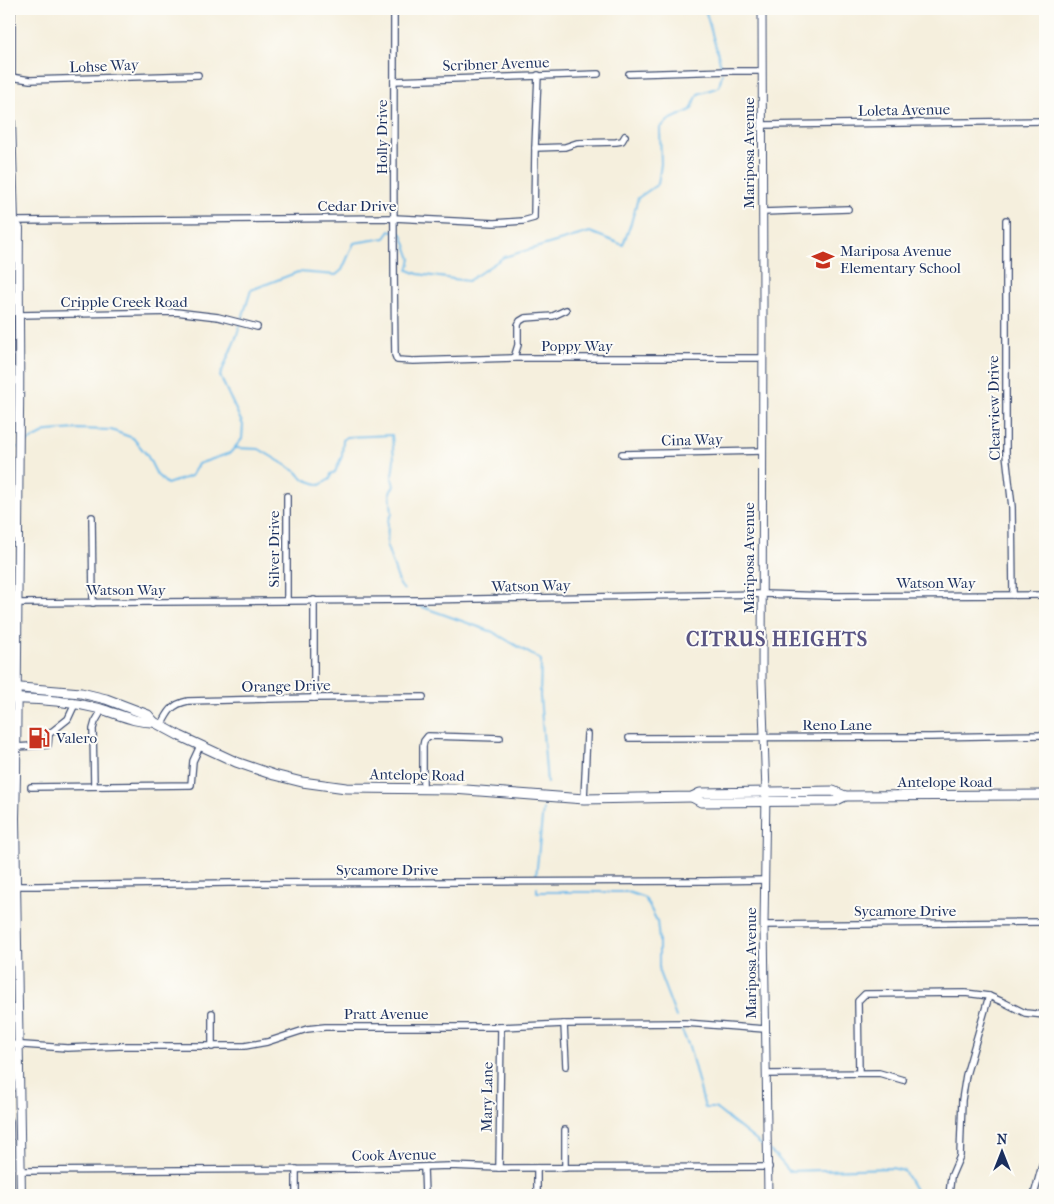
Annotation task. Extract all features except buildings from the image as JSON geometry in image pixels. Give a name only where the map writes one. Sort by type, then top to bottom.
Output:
[{"type":"main road","points":[[11,9],[11,224],[19,228],[17,603],[12,687],[16,747],[12,886],[21,1195]]},
{"type":"main road","points":[[9,306],[9,415]]},
{"type":"main road","name":"Antelope Road","points":[[12,687],[67,691],[90,695],[148,715],[157,724]]},
{"type":"main road","name":"Antelope Road","points":[[12,699],[59,701],[157,724],[200,746],[250,767],[302,782],[346,788],[453,789],[584,799],[692,797],[700,793],[766,792],[833,792],[844,796],[1045,795]]},
{"type":"main road","name":"Antelope Road","points":[[692,797],[701,802],[835,802],[844,796]]},
{"type":"main road","points":[[9,1113],[14,1131],[15,1165],[20,1171]]},
{"type":"main road","points":[[9,1121],[10,1195]]},
{"type":"street","name":"Holly Drive","points":[[394,9],[396,355]]},
{"type":"street","name":"Mariposa Avenue","points":[[762,9],[762,681],[766,792],[764,924],[768,1195]]},
{"type":"street","points":[[629,74],[762,71]]},
{"type":"street","name":"Scribner Avenue","points":[[394,81],[598,74]]},
{"type":"street","points":[[538,75],[535,148],[565,147],[577,143],[616,142],[622,141],[625,136]]},
{"type":"street","name":"Lohse Way","points":[[11,77],[30,80],[198,76]]},
{"type":"street","name":"Loleta Avenue","points":[[763,125],[1045,121]]},
{"type":"street","name":"Cedar Drive","points":[[11,224],[394,218],[494,223],[523,221],[534,218],[535,148]]},
{"type":"street","points":[[763,212],[848,209]]},
{"type":"street","name":"Clearview Drive","points":[[1006,220],[1006,454],[1012,507],[1013,595]]},
{"type":"street","points":[[514,358],[518,345],[518,325],[520,320],[553,316],[566,310]]},
{"type":"street","name":"Cripple Creek Road","points":[[19,315],[176,312],[218,317],[257,327]]},
{"type":"street","name":"Poppy Way","points":[[396,355],[397,360],[412,361],[514,358],[763,358]]},
{"type":"street","points":[[9,415],[19,413]]},
{"type":"street","name":"Cina Way","points":[[622,454],[763,451]]},
{"type":"street","name":"Silver Drive","points":[[286,496],[287,601]]},
{"type":"street","points":[[92,517],[93,603]]},
{"type":"street","name":"Watson Way","points":[[17,603],[427,600],[763,594],[1045,595]]},
{"type":"street","points":[[314,600],[314,698]]},
{"type":"street","name":"Orange Drive","points":[[157,724],[171,709],[182,702],[424,697]]},
{"type":"street","points":[[16,747],[48,745],[49,734],[68,719],[75,704]]},
{"type":"street","points":[[94,786],[93,729],[102,710]]},
{"type":"street","points":[[584,799],[587,734]]},
{"type":"street","name":"Reno Lane","points":[[629,738],[1045,735]]},
{"type":"street","points":[[423,789],[423,746],[424,740],[428,736],[500,738]]},
{"type":"street","points":[[31,787],[190,785],[193,761],[200,746]]},
{"type":"street","name":"Sycamore Drive","points":[[12,886],[765,880]]},
{"type":"street","name":"Sycamore Drive","points":[[764,924],[1045,922]]},
{"type":"street","points":[[859,1073],[858,1000],[865,994],[965,993],[989,996],[1025,1013],[1045,1015]]},
{"type":"street","points":[[949,1195],[951,1177],[960,1156],[964,1081],[989,996]]},
{"type":"street","points":[[212,1013],[212,1046]]},
{"type":"street","name":"Pratt Avenue","points":[[9,1044],[67,1048],[246,1046],[259,1045],[295,1032],[319,1027],[501,1027],[564,1024],[685,1023],[766,1029]]},
{"type":"street","points":[[564,1024],[566,1066]]},
{"type":"street","name":"Mary Lane","points":[[499,1168],[501,1027]]},
{"type":"street","points":[[766,1074],[879,1073],[903,1080]]},
{"type":"street","points":[[1034,1195],[1043,1162],[1045,1083]]},
{"type":"street","points":[[565,1130],[565,1168]]},
{"type":"street","name":"Cook Avenue","points":[[20,1171],[424,1168],[450,1166],[565,1168],[769,1164]]},
{"type":"street","points":[[424,1168],[425,1195]]},
{"type":"street","points":[[537,1195],[538,1168]]},
{"type":"street","points":[[296,1169],[296,1195]]},
{"type":"waterway","points":[[705,9],[722,69]]},
{"type":"waterway","points":[[21,445],[48,431],[77,429],[111,430],[133,438],[147,455],[157,475],[167,484],[191,476],[198,464],[230,453],[242,439],[243,425],[220,376],[237,335],[251,290],[298,272],[336,275],[342,270],[354,243],[385,238],[390,231],[402,234],[411,259],[408,270],[418,274],[468,281],[504,257],[590,232],[623,245],[638,198],[658,184],[661,164],[660,128],[669,120],[691,110],[698,94],[719,87],[722,74]]},
{"type":"waterway","points":[[235,448],[259,449],[297,472],[303,479],[320,485],[330,479],[331,474],[335,472],[342,456],[343,440],[347,437],[392,435],[394,459],[392,478],[394,486],[390,492],[392,514],[388,521],[387,547],[400,585],[404,590]]},
{"type":"waterway","points":[[9,450],[17,447]]},
{"type":"waterway","points":[[414,604],[493,632],[541,660],[540,696],[547,783]]},
{"type":"waterway","points":[[536,877],[543,809]]},
{"type":"waterway","points":[[537,888],[537,892],[628,892],[645,898],[657,921],[659,972],[676,1017]]},
{"type":"waterway","points":[[682,1031],[689,1046],[705,1108],[715,1108],[764,1147]]},
{"type":"waterway","points":[[770,1151],[789,1171],[892,1168],[904,1171],[918,1195]]},
{"type":"place","name":"Mariposa Avenue Elementary School","points":[[823,260]]},
{"type":"place","name":"Valero","points":[[39,738]]},
{"type":"district","name":"CITRUS HEIGHTS","points":[[777,639]]}]
